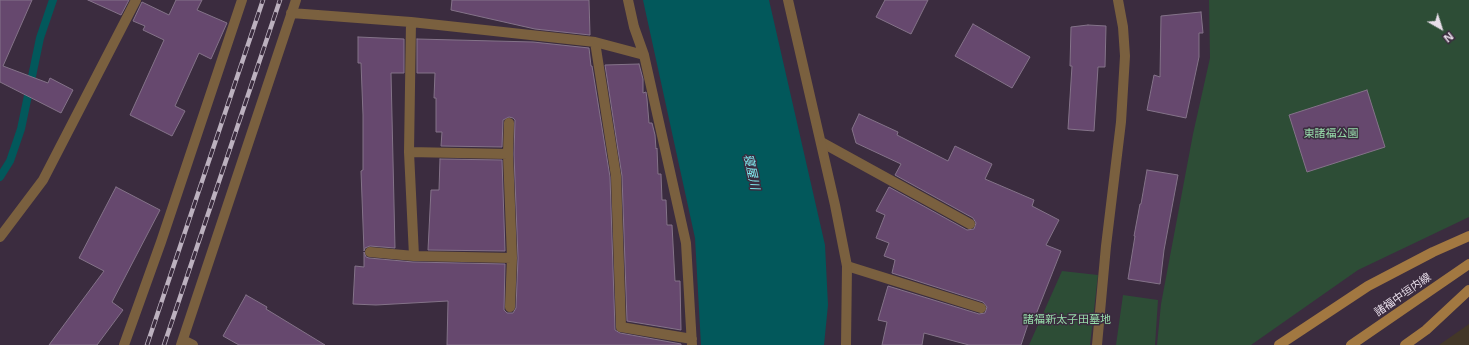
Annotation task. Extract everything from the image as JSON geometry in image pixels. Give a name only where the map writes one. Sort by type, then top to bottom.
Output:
[{"type":"street","points":[[0,237],[43,180],[136,0]]},
{"type":"street","points":[[124,345],[164,235],[242,0]]},
{"type":"street","points":[[193,345],[182,342],[296,0]]},
{"type":"street","points":[[594,42],[616,176],[620,327],[692,342],[686,243],[644,55],[634,27],[628,0]]},
{"type":"street","points":[[788,0],[835,205],[847,266],[846,345]]},
{"type":"street","points":[[1097,345],[1106,246],[1121,122],[1125,56],[1123,28],[1118,0]]},
{"type":"street","points":[[291,13],[411,22],[594,42],[644,55]]},
{"type":"street","points":[[411,22],[409,152],[414,256]]},
{"type":"street","points":[[509,123],[508,154],[512,258],[510,308]]},
{"type":"street","points":[[820,142],[970,224]]},
{"type":"street","points":[[409,152],[508,154]]},
{"type":"street","points":[[1279,345],[1368,286],[1433,252],[1469,236]]},
{"type":"street","points":[[370,252],[414,256],[512,258]]},
{"type":"street","name":"諸福中垣内線","points":[[1351,345],[1469,264]]},
{"type":"street","points":[[847,266],[981,308]]},
{"type":"street","points":[[1405,345],[1426,330],[1469,290]]},
{"type":"shaded area","points":[[1469,324],[1469,345],[1439,345],[1462,329]]},
{"type":"green space","name":"東諸福公園","points":[[1209,0],[1469,0],[1469,217],[1358,270],[1251,345],[1157,345],[1161,304],[1193,134],[1210,58]]},
{"type":"green space","name":"諸福新太子田墓地","points":[[1062,271],[1098,275],[1090,345],[1029,345]]},
{"type":"green space","points":[[1123,295],[1158,300],[1155,345],[1116,345]]},
{"type":"water","name":"寝屋川","points":[[643,0],[769,0],[825,245],[828,305],[824,345],[701,345],[695,238]]},
{"type":"building","points":[[0,0],[32,0],[3,66],[48,83],[50,78],[73,90],[61,113],[0,82]]},
{"type":"building","points":[[88,0],[129,0],[121,15]]},
{"type":"building","points":[[176,0],[202,0],[197,10],[227,23],[211,59],[199,53],[175,106],[185,111],[172,136],[130,115],[164,40],[143,30],[145,26],[133,21],[142,2],[169,15]]},
{"type":"building","points":[[452,0],[589,0],[590,35],[535,29],[451,10]]},
{"type":"building","points":[[885,0],[928,0],[911,34],[876,17]]},
{"type":"building","points":[[1201,12],[1203,33],[1199,33],[1199,57],[1186,118],[1147,110],[1154,75],[1160,77],[1161,16]]},
{"type":"building","points":[[973,24],[1030,57],[1012,88],[955,56]]},
{"type":"building","points":[[1088,25],[1106,26],[1105,67],[1098,67],[1094,131],[1068,129],[1072,66],[1070,66],[1071,27]]},
{"type":"building","points":[[358,37],[404,39],[404,73],[391,73],[395,248],[370,246],[365,248],[364,251],[361,171],[363,170],[363,115],[361,63],[358,63]]},
{"type":"building","points":[[417,39],[533,42],[589,48],[610,177],[615,330],[620,333],[681,345],[447,345],[448,301],[376,305],[353,304],[355,266],[364,267],[364,252],[366,257],[369,258],[413,262],[505,264],[504,310],[507,313],[513,313],[516,308],[518,258],[514,154],[515,120],[509,117],[503,120],[502,147],[441,146],[442,132],[436,132],[436,98],[434,98],[435,73],[417,73]]},
{"type":"building","points":[[639,64],[643,79],[643,93],[646,92],[649,123],[652,123],[655,135],[658,174],[661,174],[662,200],[666,200],[667,225],[672,225],[675,281],[680,281],[681,330],[627,321],[622,176],[605,65]]},
{"type":"building","points":[[1367,90],[1385,147],[1307,172],[1289,115]]},
{"type":"building","points":[[859,114],[898,132],[897,135],[948,161],[955,146],[992,164],[985,179],[1034,200],[1032,206],[1059,220],[1046,245],[1061,251],[1033,322],[1029,321],[1021,345],[969,345],[924,333],[922,345],[882,345],[887,322],[878,320],[888,286],[979,314],[985,313],[987,307],[983,302],[892,273],[895,260],[884,256],[889,243],[876,238],[885,215],[876,211],[889,187],[967,230],[974,229],[976,223],[973,218],[895,175],[901,164],[856,143],[852,129]]},
{"type":"building","points":[[440,159],[502,160],[505,251],[428,250],[431,190],[439,190]]},
{"type":"building","points":[[1147,170],[1178,175],[1164,250],[1160,284],[1128,279],[1134,236]]},
{"type":"building","points":[[116,187],[160,210],[112,302],[123,310],[97,345],[49,345],[104,271],[79,258]]},
{"type":"building","points":[[246,295],[325,345],[239,345],[223,336]]},
{"type":"waterway","points":[[0,177],[10,161],[21,129],[40,38],[53,0]]},
{"type":"railway","points":[[147,345],[263,0]]},
{"type":"railway","points":[[164,345],[280,0]]}]
